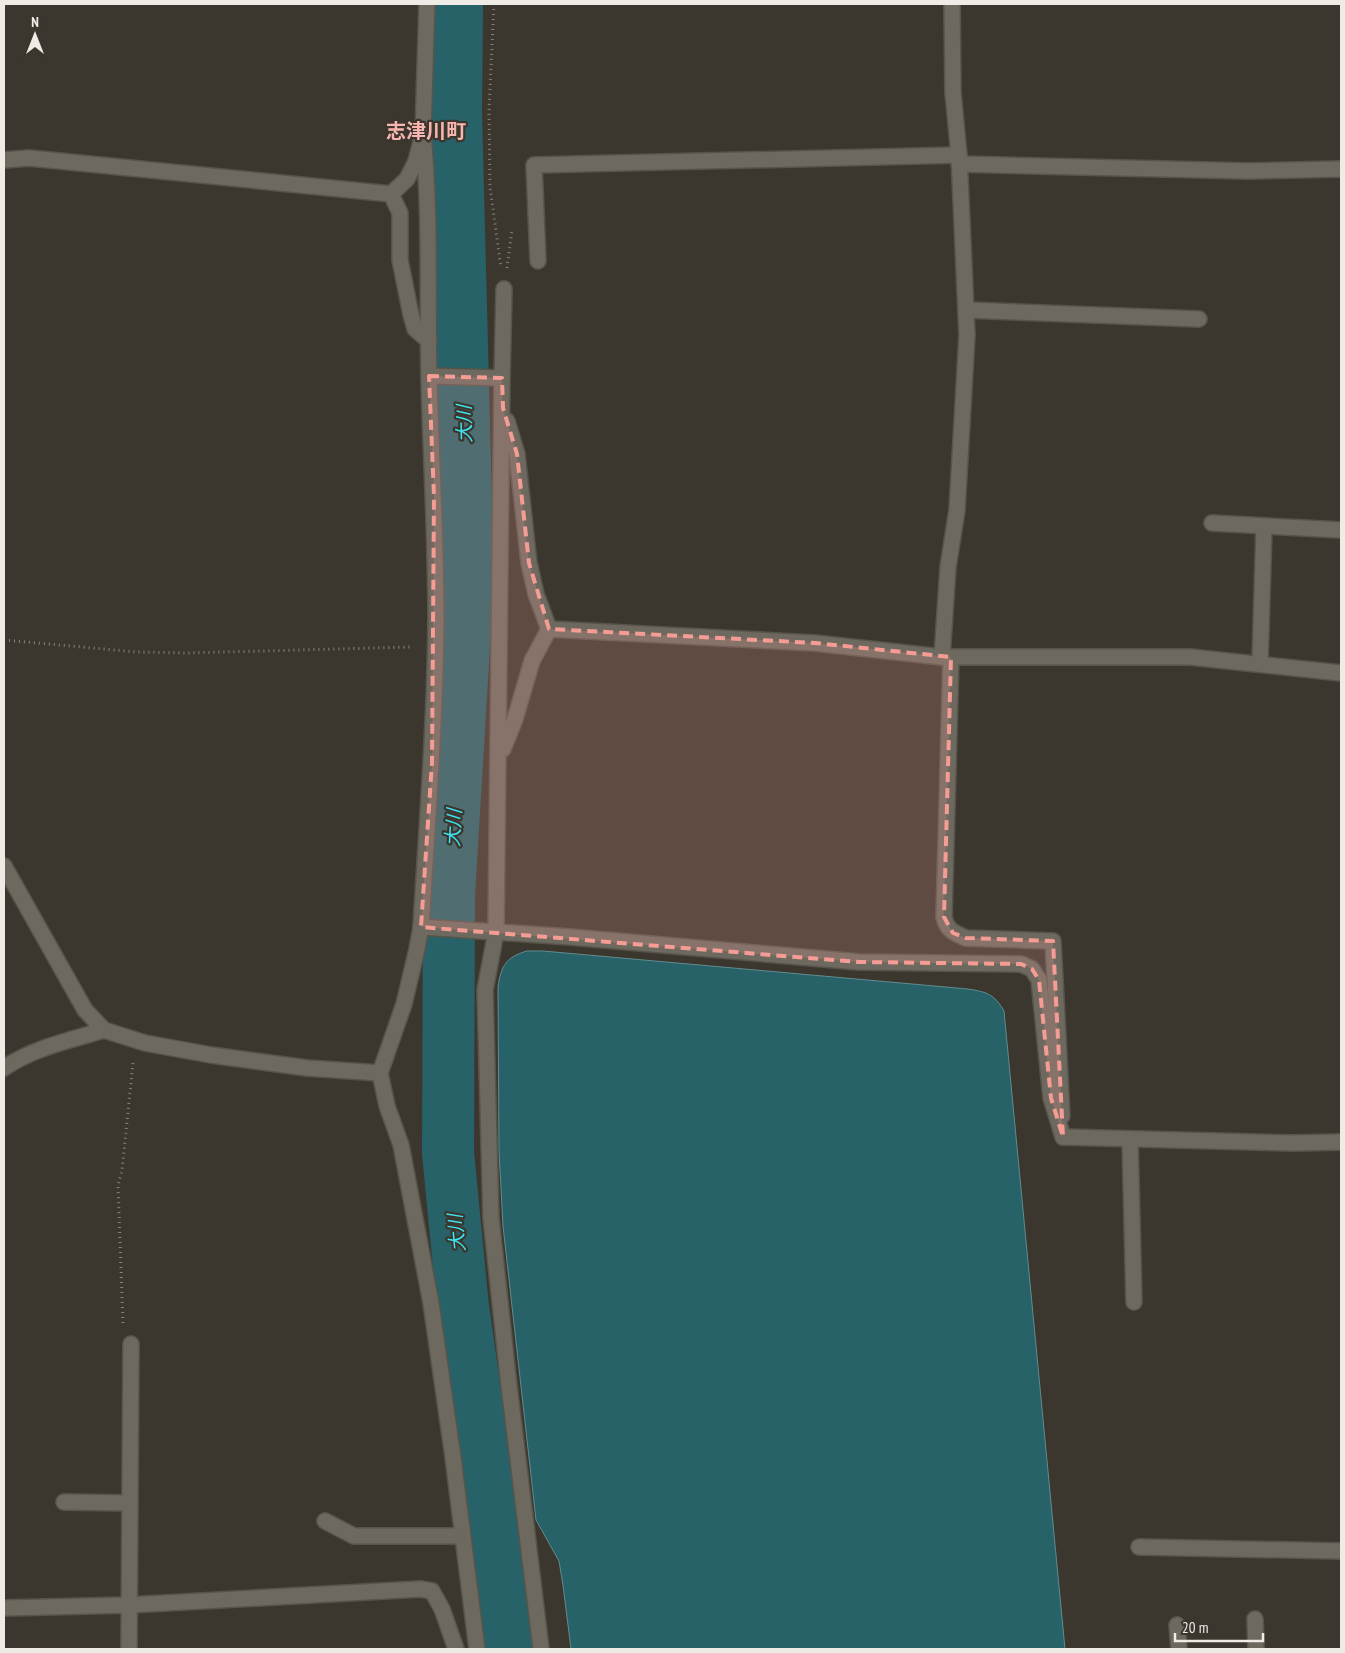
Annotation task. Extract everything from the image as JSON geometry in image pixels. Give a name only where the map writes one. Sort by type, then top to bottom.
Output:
[{"type":"street","points":[[426,4],[423,134],[428,220],[436,621],[427,928],[417,949],[404,1004],[380,1073],[387,1106],[401,1145],[431,1303],[476,1649]]},
{"type":"street","points":[[952,4],[953,93],[959,160],[967,335],[957,510],[948,567],[944,917],[946,926],[953,933],[966,938],[1054,941],[1063,1138]]},
{"type":"street","points":[[4,160],[29,158],[391,194],[407,179],[416,161],[423,134]]},
{"type":"street","points":[[538,261],[534,165],[959,160],[1248,171],[1341,169]]},
{"type":"street","points":[[391,194],[400,213],[400,260],[411,315],[415,329],[429,341]]},
{"type":"street","points":[[499,758],[515,719],[532,661],[548,628],[536,594],[531,571],[517,454],[496,378],[504,289]]},
{"type":"street","points":[[966,310],[1198,319]]},
{"type":"street","points":[[432,376],[496,378]]},
{"type":"street","points":[[503,408],[499,758],[485,990],[491,1218],[541,1649]]},
{"type":"street","points":[[1212,523],[1341,530]]},
{"type":"street","points":[[1260,664],[1264,526]]},
{"type":"street","points":[[548,628],[815,643],[946,657],[1190,657],[1341,673]]},
{"type":"street","points":[[4,866],[33,921],[85,1010],[104,1030],[135,1040],[211,1055],[307,1068],[380,1073]]},
{"type":"street","points":[[427,928],[858,962],[1021,964],[1032,969],[1039,980],[1051,1098],[1063,1138]]},
{"type":"street","points":[[4,1068],[13,1062],[60,1043],[104,1030]]},
{"type":"street","points":[[1063,1138],[1293,1143],[1341,1142]]},
{"type":"street","points":[[1130,1139],[1134,1302]]},
{"type":"street","points":[[129,1649],[131,1344]]},
{"type":"street","points":[[64,1502],[130,1503]]},
{"type":"street","points":[[325,1521],[354,1536],[462,1536]]},
{"type":"street","points":[[1139,1547],[1341,1551]]},
{"type":"street","points":[[4,1608],[129,1604],[420,1589],[432,1591],[438,1600],[456,1649]]},
{"type":"street","points":[[1255,1619],[1256,1649]]},
{"type":"street","points":[[1177,1624],[1179,1649]]},
{"type":"path","points":[[494,4],[489,110],[490,187],[504,289]]},
{"type":"path","points":[[4,640],[137,652],[186,653],[411,647],[412,656]]},
{"type":"path","points":[[131,1344],[124,1339],[118,1186],[122,1170],[135,1040]]},
{"type":"highlighted area","points":[[429,376],[502,378],[503,408],[517,454],[529,563],[549,629],[815,643],[951,657],[944,917],[953,933],[966,938],[1053,941],[1063,1137],[1051,1098],[1039,980],[1032,969],[1021,964],[859,962],[421,927],[432,762],[434,496]]},
{"type":"water","points":[[527,951],[968,989],[980,991],[997,1001],[1004,1011],[1065,1649],[571,1649],[559,1561],[536,1520],[503,1226],[499,1151],[498,987],[501,973],[509,959]]},
{"type":"waterway","name":"大川","points":[[457,4],[456,113],[468,580],[449,896],[448,1153],[463,1307],[502,1581],[509,1649]]},
{"type":"district","name":"志津川町","points":[[426,131]]}]
